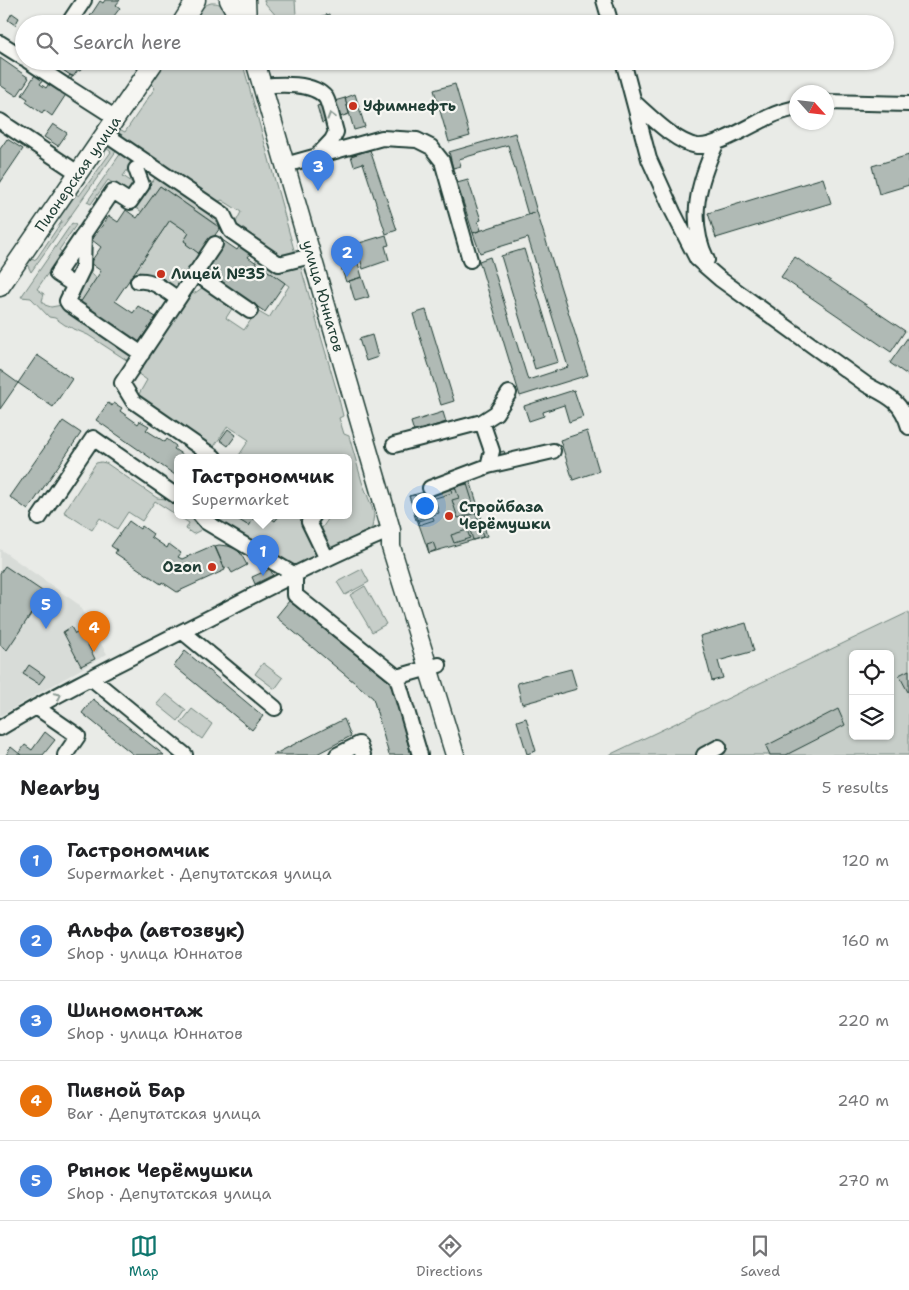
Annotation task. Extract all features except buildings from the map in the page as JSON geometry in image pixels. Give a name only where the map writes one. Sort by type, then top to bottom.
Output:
[{"type":"main road","points":[[228,0],[237,15]]},
{"type":"main road","points":[[246,0],[247,15]]},
{"type":"main road","points":[[188,15],[198,1]]},
{"type":"main road","name":"Пионерская улица","points":[[0,287],[150,70]]},
{"type":"main road","name":"улица Юннатов","points":[[258,70],[369,451],[391,530],[391,547],[467,755]]},
{"type":"main road","name":"улица Юннатов","points":[[433,666],[455,755]]},
{"type":"street","points":[[74,15],[84,0]]},
{"type":"street","points":[[604,0],[608,15]]},
{"type":"street","points":[[0,43],[15,52]]},
{"type":"street","points":[[45,70],[116,118]]},
{"type":"street","points":[[625,70],[649,159],[697,259],[721,280],[866,385],[889,396],[900,406],[909,428]]},
{"type":"street","points":[[263,86],[295,84],[319,93],[326,99],[336,132],[332,140],[316,156]]},
{"type":"street","points":[[834,102],[909,104]]},
{"type":"street","points":[[634,103],[661,126],[683,141],[698,146],[716,144],[773,115],[789,110]]},
{"type":"street","points":[[0,121],[78,173]]},
{"type":"street","points":[[105,134],[223,214],[231,231],[279,264],[311,256]]},
{"type":"street","points":[[285,165],[382,138],[417,140],[431,147],[442,161],[470,260]]},
{"type":"street","points":[[716,144],[705,168],[697,196],[696,224],[701,248],[721,280]]},
{"type":"street","points":[[74,284],[57,274],[113,191],[130,202],[142,185],[136,169]]},
{"type":"street","points":[[210,454],[133,402],[122,383],[228,225]]},
{"type":"street","points":[[84,233],[83,268],[67,301],[142,354]]},
{"type":"street","points":[[195,272],[250,311]]},
{"type":"street","points":[[138,281],[151,282],[178,299]]},
{"type":"street","points":[[394,445],[482,422],[496,413],[509,393]]},
{"type":"street","points":[[482,422],[492,451],[488,466]]},
{"type":"street","points":[[39,518],[93,438],[174,494]]},
{"type":"street","points":[[430,488],[488,466],[553,452]]},
{"type":"street","points":[[203,519],[295,575]]},
{"type":"street","points":[[310,519],[309,522],[327,560]]},
{"type":"street","points":[[0,728],[91,678],[295,575],[391,530]]},
{"type":"street","points":[[295,575],[295,595],[397,677],[420,755]]},
{"type":"street","points":[[183,632],[274,708]]},
{"type":"street","points":[[397,677],[433,666]]},
{"type":"street","points":[[91,678],[185,755]]},
{"type":"street","points":[[36,707],[78,736],[65,755]]},
{"type":"street","points":[[337,755],[359,744],[363,755]]},
{"type":"street","points":[[704,755],[719,747]]},
{"type":"shaded area","points":[[264,0],[295,0],[296,15],[275,15]]},
{"type":"shaded area","points":[[207,4],[220,4],[228,15],[195,15]]},
{"type":"shaded area","points":[[157,70],[244,70],[296,257],[282,260],[234,226],[241,212],[222,200],[213,204],[116,135],[117,128],[125,132],[155,88],[149,82]]},
{"type":"shaded area","points":[[111,144],[119,147],[31,272],[27,264],[27,258],[34,260],[37,258],[62,221],[55,216],[72,192],[79,196],[111,152],[104,146]]},
{"type":"shaded area","points":[[123,150],[135,159],[123,176],[138,186],[131,195],[108,180],[91,204],[87,202]]},
{"type":"shaded area","points":[[158,174],[223,218],[218,226],[160,186],[142,212],[132,205]]},
{"type":"shaded area","points":[[170,220],[189,233],[184,241],[201,255],[176,292],[136,270]]},
{"type":"shaded area","points":[[72,223],[76,225],[59,250],[67,256],[54,274],[48,273],[37,289],[44,294],[42,301],[45,305],[51,307],[62,305],[136,355],[131,363],[88,335],[65,325],[55,318],[49,317],[31,298],[21,297]]},
{"type":"shaded area","points":[[260,255],[298,264],[301,268],[338,395],[343,416],[339,418],[344,434],[349,436],[362,482],[374,514],[372,528],[333,549],[325,547],[315,557],[295,567],[214,519],[238,519],[249,526],[253,519],[272,519],[275,521],[277,519],[303,519],[304,523],[312,530],[322,528],[328,519],[352,519],[352,454],[240,454],[249,440],[228,426],[213,448],[140,398],[139,394],[147,380],[134,371],[188,294],[195,293],[206,285],[233,307],[226,318],[244,330],[257,311],[269,318],[289,286],[255,262]]},
{"type":"shaded area","points":[[87,271],[97,278],[80,303],[138,343],[143,336],[147,340],[141,350],[73,303]]},
{"type":"shaded area","points":[[96,463],[106,463],[157,498],[166,499],[174,504],[174,513],[155,501],[142,521],[128,512],[117,529],[100,518],[92,530],[64,512]]},
{"type":"shaded area","points":[[183,519],[197,519],[201,530],[193,534],[186,529],[189,523]]},
{"type":"shaded area","points":[[0,549],[78,604],[107,654],[0,716]]},
{"type":"shaded area","points":[[362,569],[369,582],[345,595],[337,582]]},
{"type":"shaded area","points":[[365,586],[386,624],[372,632],[350,595]]},
{"type":"shaded area","points":[[909,612],[909,755],[609,755]]},
{"type":"shaded area","points":[[263,663],[283,678],[275,689],[255,674]]},
{"type":"shaded area","points":[[166,694],[186,710],[178,721],[157,704]]},
{"type":"shaded area","points":[[192,709],[212,724],[202,739],[181,723]]},
{"type":"place","name":"Уфимнефть","points":[[353,106]]},
{"type":"place","name":"Шиномонтаж","points":[[318,191]]},
{"type":"place","name":"Лицей №35","points":[[161,274]]},
{"type":"place","name":"Альфа (автозвук)","points":[[347,277]]},
{"type":"place","name":"Стройбаза Черёмушки","points":[[449,516]]},
{"type":"place","name":"Ozon","points":[[212,567]]},
{"type":"place","name":"Гастрономчик","points":[[263,576]]},
{"type":"place","name":"Рынок Черёмушки","points":[[46,629]]},
{"type":"place","name":"Пивной Бар","points":[[94,652]]}]
